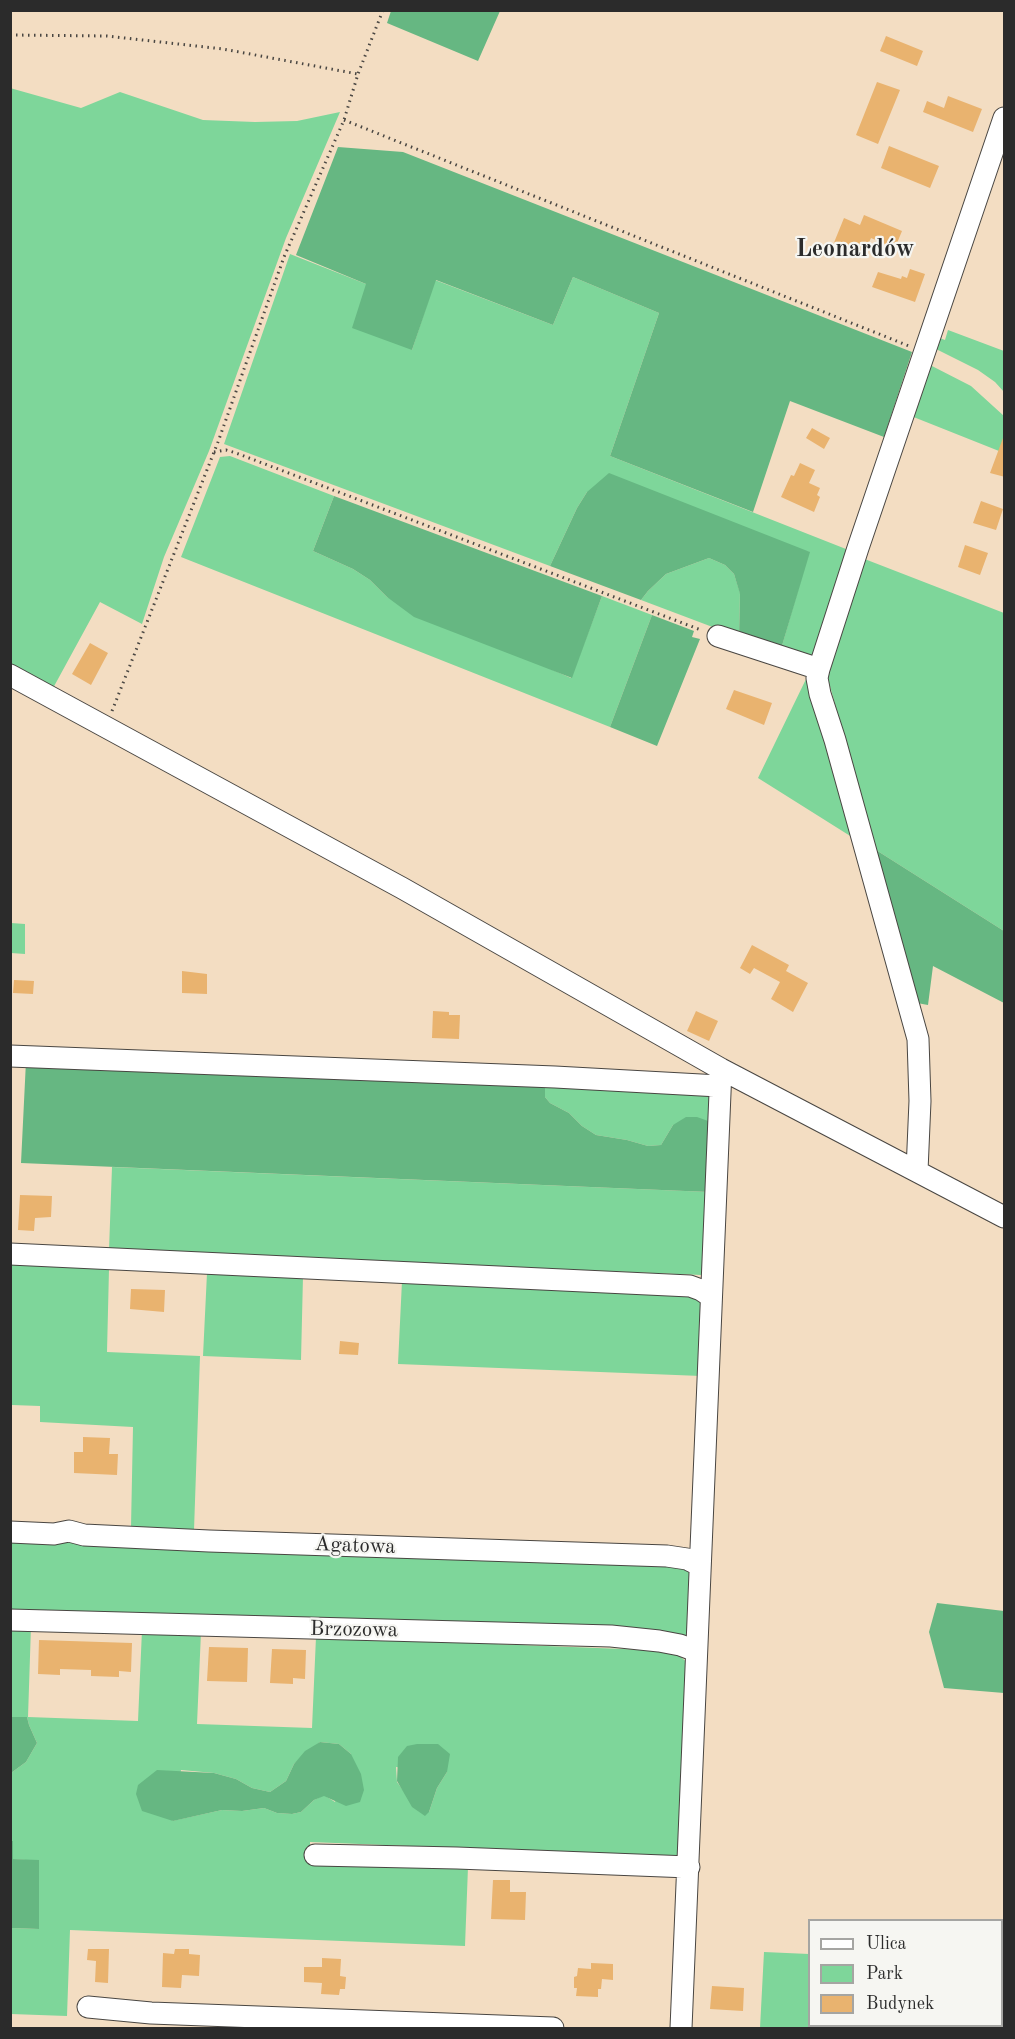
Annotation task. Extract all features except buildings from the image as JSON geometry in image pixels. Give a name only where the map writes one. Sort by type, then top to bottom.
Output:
[{"type":"street","points":[[917,1171],[920,1101],[918,1039],[817,678],[1005,118]]},
{"type":"street","points":[[718,636],[819,669]]},
{"type":"street","points":[[10,675],[402,888],[720,1078],[917,1171],[1005,1217]]},
{"type":"street","points":[[10,1056],[555,1077],[720,1078]]},
{"type":"street","points":[[681,2028],[720,1078]]},
{"type":"street","points":[[10,1254],[690,1286],[710,1296]]},
{"type":"street","name":"Agatowa","points":[[10,1532],[54,1534],[69,1531],[84,1535],[198,1541],[667,1556],[687,1559],[699,1565]]},
{"type":"street","name":"Brzozowa","points":[[10,1620],[611,1636],[659,1641],[696,1651]]},
{"type":"street","points":[[315,1855],[457,1858],[689,1868]]},
{"type":"street","points":[[88,2007],[151,2013],[553,2028]]},
{"type":"path","points":[[106,727],[214,452],[284,257],[344,120],[358,74],[383,10]]},
{"type":"path","points":[[10,35],[119,38],[223,49],[358,74]]},
{"type":"path","points":[[344,120],[925,352]]},
{"type":"path","points":[[214,452],[226,450],[236,453],[718,636]]},
{"type":"green space","points":[[391,10],[500,11],[478,61],[387,23]]},
{"type":"green space","points":[[10,88],[81,108],[120,92],[203,120],[297,121],[340,112],[286,238],[209,451],[164,557],[142,624],[100,602],[52,690],[11,667]]},
{"type":"green space","points":[[338,147],[403,152],[912,352],[884,437],[790,401],[753,512],[610,456],[659,313],[573,277],[553,325],[436,280],[412,350],[352,328],[366,284],[296,255]]},
{"type":"green space","points":[[290,254],[366,284],[412,350],[435,280],[553,325],[573,277],[659,313],[610,456],[851,551],[815,661],[781,649],[809,552],[587,492],[550,566],[224,444]]},
{"type":"green space","points":[[948,330],[1004,351],[1004,392],[995,382],[978,370],[934,348],[937,337],[945,340]]},
{"type":"green space","points":[[930,365],[971,386],[1004,416],[1004,453],[911,416]]},
{"type":"green space","points":[[230,456],[334,496],[313,551],[353,569],[370,580],[387,597],[571,678],[602,596],[652,615],[610,727],[181,557],[220,457]]},
{"type":"green space","points":[[609,473],[810,552],[781,649],[739,637],[740,594],[734,574],[725,565],[709,558],[666,574],[641,600],[550,566],[587,492]]},
{"type":"green space","points":[[334,496],[602,596],[572,678],[414,617],[387,597],[370,580],[353,569],[313,551]]},
{"type":"green space","points":[[709,558],[725,565],[734,574],[740,593],[739,637],[641,600],[666,574]]},
{"type":"green space","points":[[862,558],[1004,613],[1004,931],[876,850],[826,672]]},
{"type":"green space","points":[[652,615],[694,631],[692,637],[700,639],[657,746],[610,727]]},
{"type":"green space","points":[[808,675],[855,839],[758,778]]},
{"type":"green space","points":[[876,850],[1004,931],[1004,1003],[933,966],[928,1005],[917,1003]]},
{"type":"green space","points":[[11,923],[25,924],[25,954],[11,953]]},
{"type":"green space","points":[[26,1061],[545,1083],[545,1097],[550,1103],[569,1113],[582,1126],[596,1135],[648,1146],[661,1145],[673,1125],[686,1117],[697,1117],[711,1122],[709,1192],[21,1163]]},
{"type":"green space","points":[[545,1083],[713,1090],[711,1122],[673,1125],[661,1145],[648,1146],[596,1135],[582,1126],[569,1113],[550,1103],[545,1097]]},
{"type":"green space","points":[[112,1167],[709,1192],[706,1270],[701,1275],[109,1250]]},
{"type":"green space","points":[[11,1264],[109,1269],[107,1352],[200,1356],[194,1530],[131,1527],[133,1427],[40,1422],[40,1406],[12,1405],[11,1439]]},
{"type":"green space","points":[[207,1273],[303,1276],[301,1360],[203,1356]]},
{"type":"green space","points":[[402,1281],[700,1293],[705,1298],[701,1376],[398,1364]]},
{"type":"green space","points":[[11,1540],[693,1567],[691,1638],[11,1611]]},
{"type":"green space","points":[[937,1603],[1004,1611],[1004,1693],[944,1688],[929,1632]]},
{"type":"green space","points":[[11,1625],[31,1626],[28,1717],[138,1721],[142,1630],[201,1632],[197,1724],[312,1728],[316,1637],[674,1651],[690,1665],[682,1857],[310,1842],[310,1860],[468,1867],[465,1946],[70,1930],[67,2016],[11,2014],[11,1928],[39,1929],[39,1861],[13,1859],[11,1773],[26,1762],[37,1743],[27,1717],[11,1717]],"holes":[[[320,1742],[339,1744],[351,1754],[335,1802],[324,1795],[314,1800],[301,1812],[292,1814],[277,1813],[264,1808],[242,1811],[222,1810],[172,1821],[181,1770],[214,1773],[236,1779],[252,1788],[270,1792],[286,1781],[294,1764]],[[396,1767],[447,1772],[437,1788],[429,1812],[405,1793],[397,1782]]]},
{"type":"green space","points":[[11,1717],[27,1717],[37,1743],[26,1762],[11,1773]]},
{"type":"green space","points":[[320,1742],[339,1744],[351,1754],[361,1774],[364,1790],[360,1802],[346,1806],[324,1796],[314,1800],[301,1812],[292,1814],[277,1813],[264,1808],[242,1811],[222,1810],[173,1821],[142,1811],[136,1794],[138,1785],[157,1770],[214,1773],[236,1779],[252,1788],[270,1792],[286,1781],[294,1764],[305,1751]]},
{"type":"green space","points":[[438,1744],[450,1754],[447,1772],[425,1816],[412,1807],[397,1781],[398,1757],[407,1746]]},
{"type":"green space","points":[[11,1841],[13,1841],[13,1859],[39,1860],[39,1929],[11,1928]]},
{"type":"green space","points":[[764,1952],[808,1954],[808,2027],[833,2028],[760,2028]]},
{"type":"district","name":"Leonardów","points":[[855,250]]}]
